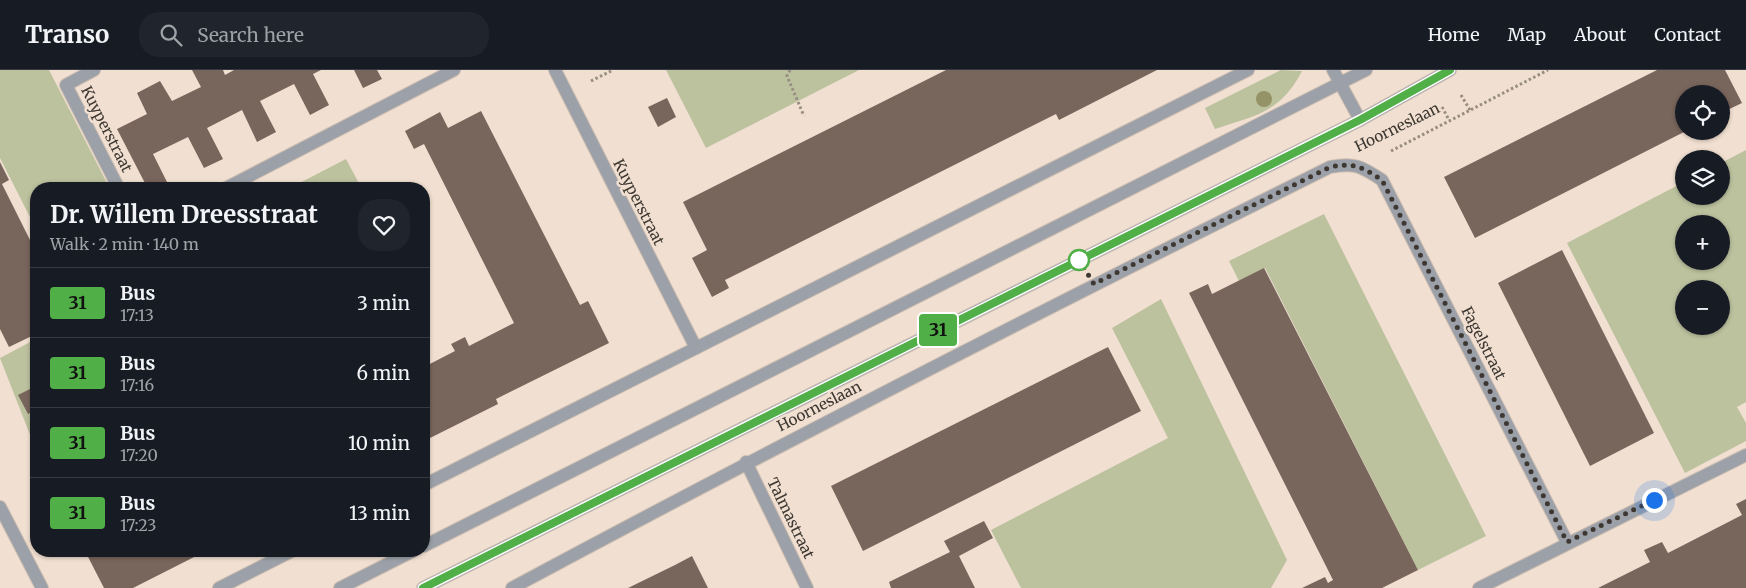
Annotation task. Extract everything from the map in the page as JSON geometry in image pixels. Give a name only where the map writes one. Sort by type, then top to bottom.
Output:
[{"type":"street","name":"Kuyperstraat","points":[[94,70],[66,84],[115,182]]},
{"type":"street","points":[[238,182],[454,70]]},
{"type":"street","name":"Kuyperstraat","points":[[555,70],[696,348]]},
{"type":"street","points":[[430,482],[1248,70]]},
{"type":"street","points":[[1333,70],[1360,120]]},
{"type":"street","points":[[430,543],[1366,70]]},
{"type":"street","name":"Hoorneslaan","points":[[423,588],[1360,120],[1450,70]]},
{"type":"street","name":"Hoorneslaan","points":[[512,588],[746,462],[1330,167],[1348,164],[1362,167]]},
{"type":"street","name":"Fagelstraat","points":[[1362,167],[1382,180],[1567,542]]},
{"type":"street","points":[[1479,588],[1567,542],[1746,454]]},
{"type":"street","name":"Talmastraat","points":[[746,462],[807,588]]},
{"type":"street","points":[[0,507],[42,588]]},
{"type":"street","points":[[220,588],[280,557]]},
{"type":"street","points":[[340,588],[401,557]]},
{"type":"path","points":[[790,70],[787,76],[804,116]]},
{"type":"path","name":"Hoorneslaan","points":[[1362,167],[1548,70]]},
{"type":"green space","points":[[0,70],[49,70],[106,182],[30,182],[30,217],[0,158]]},
{"type":"green space","points":[[666,70],[859,70],[706,148]]},
{"type":"green space","points":[[1281,70],[1302,71],[1285,96],[1276,104],[1255,116],[1215,129],[1205,108]]},
{"type":"green space","points":[[1746,150],[1746,402],[1737,407],[1746,423],[1746,441],[1685,473],[1567,243],[1675,187],[1675,205],[1730,205],[1730,158]]},
{"type":"green space","points":[[346,159],[358,182],[302,182]]},
{"type":"green space","points":[[1324,214],[1486,536],[1418,570],[1265,268],[1239,281],[1229,261]]},
{"type":"green space","points":[[1161,299],[1287,560],[1271,588],[1021,588],[991,530],[1168,438],[1112,328]]},
{"type":"green space","points":[[30,342],[30,435],[0,358]]},
{"type":"building","points":[[192,70],[223,70],[225,75],[234,70],[321,70],[313,74],[329,105],[310,115],[294,84],[260,101],[276,132],[257,142],[242,110],[207,128],[223,159],[204,168],[188,137],[153,154],[167,182],[144,182],[117,129],[147,114],[137,93],[160,81],[172,101],[201,87]]},
{"type":"building","points":[[354,70],[377,70],[382,79],[363,88]]},
{"type":"building","points":[[946,70],[1157,70],[1059,120],[1056,114],[725,280],[729,288],[712,297],[692,258],[707,250],[683,202]]},
{"type":"building","points":[[1657,70],[1725,70],[1742,103],[1730,109],[1730,85],[1675,85],[1675,137],[1475,238],[1444,177]]},
{"type":"building","points":[[667,98],[676,117],[658,127],[648,107]]},
{"type":"building","points":[[481,111],[580,305],[588,301],[609,343],[496,399],[498,404],[430,438],[430,364],[455,351],[451,344],[465,337],[469,346],[514,323],[424,144],[414,149],[405,131],[440,112],[448,128]]},
{"type":"building","points":[[0,162],[9,180],[2,184],[30,240],[30,337],[9,347],[0,329]]},
{"type":"building","points":[[1562,250],[1654,433],[1590,466],[1498,283]]},
{"type":"building","points":[[1264,268],[1418,570],[1382,588],[1302,588],[1325,577],[1328,583],[1333,580],[1189,293],[1208,284],[1212,294]]},
{"type":"building","points":[[1108,347],[1141,411],[863,551],[831,486]]},
{"type":"building","points":[[30,389],[30,413],[28,414],[18,395]]},
{"type":"building","points":[[1746,499],[1746,588],[1598,588],[1650,562],[1644,550],[1662,542],[1668,553],[1742,515],[1736,504]]},
{"type":"building","points":[[984,521],[993,538],[959,556],[975,588],[891,588],[889,582],[950,552],[944,541]]},
{"type":"building","points":[[692,556],[708,588],[628,588],[675,565]]},
{"type":"building","points":[[88,557],[194,557],[133,588],[104,588]]},
{"type":"bus line","name":"31","points":[[423,588],[1360,120],[1450,70]]},
{"type":"route","points":[[1079,260],[1094,284],[1330,167],[1348,164],[1362,167],[1382,180],[1567,542],[1654,500]]}]
